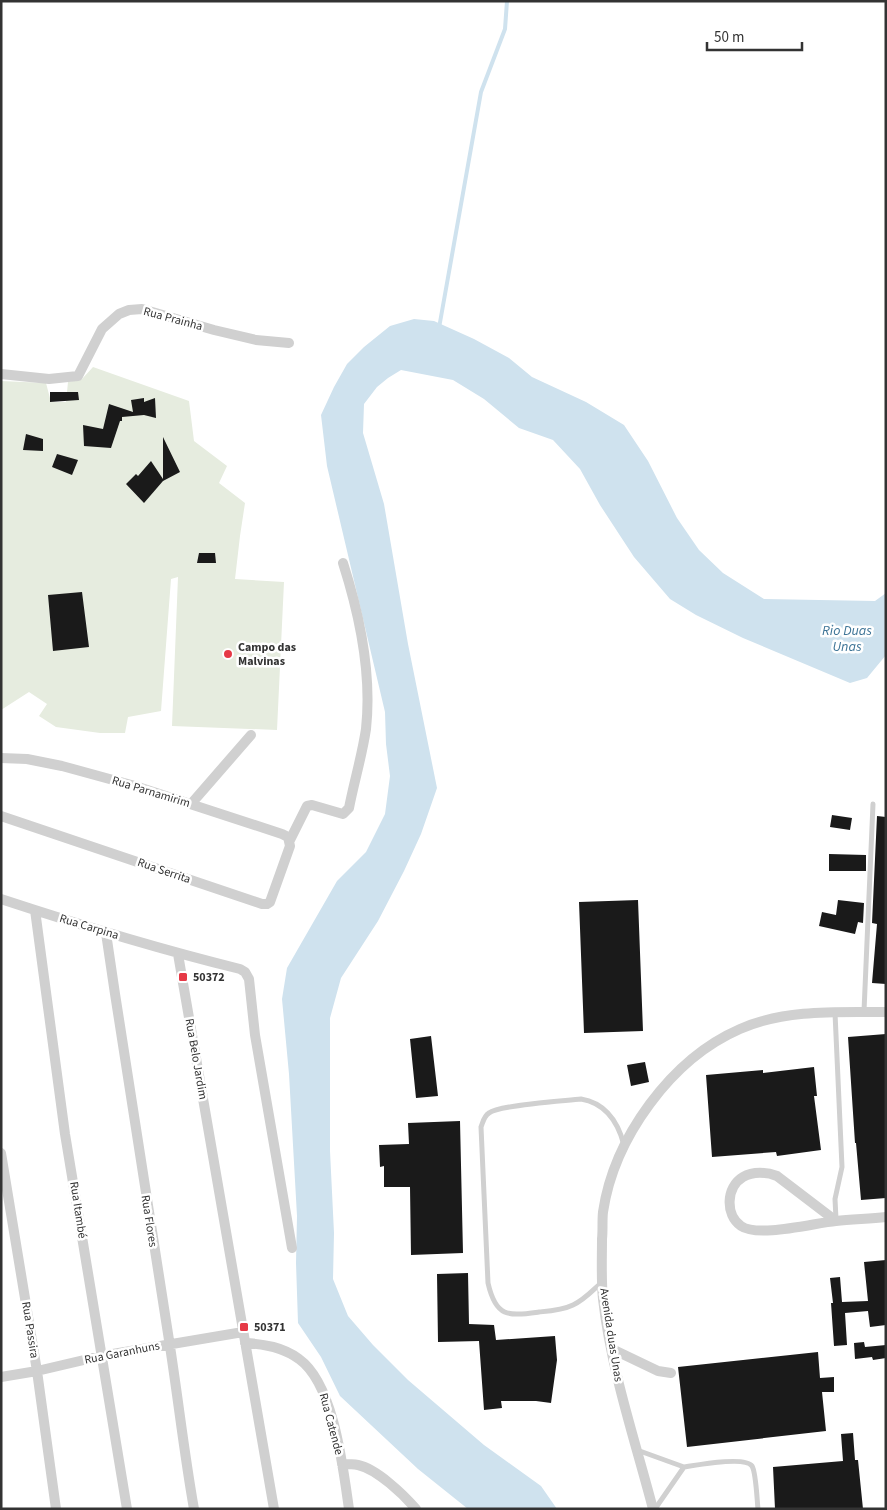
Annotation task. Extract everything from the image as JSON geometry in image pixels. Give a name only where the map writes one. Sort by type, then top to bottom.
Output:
[{"type":"street","name":"Rua Prainha","points":[[1,374],[49,379],[78,376],[102,329],[119,314],[129,310],[142,309],[256,340],[289,342]]},
{"type":"street","points":[[290,843],[307,806],[312,805],[343,814],[349,808],[366,730],[367,705],[362,631],[343,563]]},
{"type":"street","points":[[191,804],[251,735]]},
{"type":"street","name":"Rua Parnamirim","points":[[1,758],[28,760],[62,766],[135,786],[282,834],[290,843]]},
{"type":"street","name":"Rua Serrita","points":[[1,816],[262,904],[270,902],[290,843]]},
{"type":"street","name":"Rua Carpina","points":[[1,899],[178,954]]},
{"type":"street","name":"Rua Itambé","points":[[35,910],[65,1134],[127,1509]]},
{"type":"street","name":"Rua Flores","points":[[106,933],[136,1142],[194,1509]]},
{"type":"street","points":[[178,954],[240,969],[250,979],[255,1035],[292,1248]]},
{"type":"street","name":"Rua Belo Jardim","points":[[178,954],[274,1509]]},
{"type":"street","name":"Avenida duas Unas","points":[[654,1509],[616,1374],[603,1299],[603,1213],[611,1178],[631,1133],[651,1101],[677,1072],[715,1043],[741,1029],[766,1021],[799,1015],[886,1012]]},
{"type":"street","name":"Rua Passira","points":[[1,1152],[56,1509]]},
{"type":"street","points":[[836,1221],[777,1176],[768,1172],[742,1177],[732,1190],[729,1201],[731,1215],[740,1226],[751,1231],[886,1217]]},
{"type":"street","name":"Rua Garanhuns","points":[[1,1377],[169,1343],[243,1332]]},
{"type":"street","name":"Rua Catende","points":[[245,1343],[267,1344],[299,1359],[310,1368],[318,1380],[325,1396],[342,1464],[349,1509]]},
{"type":"street","points":[[612,1348],[658,1371],[671,1373]]},
{"type":"street","name":"Rua Catende","points":[[342,1464],[358,1465],[372,1472],[402,1495],[416,1509]]},
{"type":"lane","points":[[864,1012],[873,804]]},
{"type":"lane","points":[[835,1013],[842,1166],[835,1199],[836,1221]]},
{"type":"lane","points":[[603,1281],[583,1300],[554,1311],[513,1315],[497,1307],[492,1299],[488,1283],[481,1127],[484,1118],[493,1111],[581,1099],[592,1101],[604,1109],[613,1119],[621,1134],[624,1148]]},
{"type":"lane","points":[[637,1450],[684,1467],[738,1461],[748,1462],[753,1467],[758,1509]]},
{"type":"lane","points":[[654,1509],[684,1467]]},
{"type":"shaded area","points":[[93,367],[189,401],[194,441],[227,466],[219,483],[245,503],[235,579],[284,582],[277,730],[172,726],[178,577],[171,579],[161,711],[128,717],[125,733],[100,733],[56,727],[39,716],[47,704],[29,692],[1,710],[1,381],[46,383],[51,402],[66,402],[68,382],[82,379]]},
{"type":"water","name":"Rio Duas Unas","points":[[414,319],[434,321],[474,339],[509,358],[532,377],[586,402],[624,425],[648,461],[677,518],[699,550],[723,573],[764,599],[875,601],[886,593],[886,655],[867,678],[850,683],[743,638],[696,615],[670,599],[634,557],[600,505],[580,469],[553,440],[519,428],[484,399],[453,380],[401,370],[377,387],[364,404],[363,433],[384,504],[408,644],[437,788],[421,834],[404,871],[378,921],[341,978],[330,1018],[330,1151],[334,1233],[333,1279],[348,1316],[373,1345],[408,1380],[484,1445],[541,1486],[557,1509],[468,1509],[418,1469],[340,1396],[321,1357],[298,1323],[297,1216],[289,1074],[282,999],[287,968],[337,881],[366,852],[385,814],[390,776],[385,712],[327,466],[321,415],[347,364],[390,326]]},
{"type":"building","points":[[50,392],[78,392],[79,400],[50,402]]},
{"type":"building","points":[[144,398],[144,402],[155,398],[156,418],[144,415],[122,417],[111,448],[84,446],[83,425],[103,429],[109,404],[133,412],[131,400]]},
{"type":"building","points":[[26,434],[43,439],[43,451],[23,450]]},
{"type":"building","points":[[163,437],[180,472],[163,481],[144,503],[126,484],[136,474],[138,476],[151,461],[163,479]]},
{"type":"building","points":[[57,454],[78,460],[72,475],[52,467]]},
{"type":"building","points":[[199,553],[215,553],[216,563],[197,563]]},
{"type":"building","points":[[82,592],[89,647],[53,651],[48,595]]},
{"type":"building","points":[[832,815],[852,818],[850,830],[830,827]]},
{"type":"building","points":[[877,816],[886,817],[886,984],[872,983],[877,924],[872,923]]},
{"type":"building","points":[[829,854],[866,855],[866,871],[829,871]]},
{"type":"building","points":[[638,900],[643,1031],[584,1033],[579,902]]},
{"type":"building","points":[[838,900],[864,903],[863,923],[858,922],[855,934],[819,926],[822,912],[836,915]]},
{"type":"building","points":[[886,1034],[886,1198],[861,1200],[848,1037]]},
{"type":"building","points":[[431,1036],[438,1096],[416,1098],[410,1039]]},
{"type":"building","points":[[645,1062],[649,1082],[631,1086],[627,1065]]},
{"type":"building","points":[[814,1067],[817,1096],[814,1096],[821,1150],[777,1156],[776,1152],[712,1157],[706,1075],[763,1070],[763,1073]]},
{"type":"building","points":[[460,1121],[463,1253],[411,1255],[410,1187],[384,1187],[384,1166],[380,1167],[379,1145],[409,1144],[408,1123]]},
{"type":"building","points":[[886,1260],[886,1325],[870,1327],[868,1311],[845,1313],[847,1345],[834,1346],[831,1303],[833,1303],[830,1278],[840,1277],[842,1302],[868,1301],[864,1262]]},
{"type":"building","points":[[468,1273],[469,1324],[494,1325],[496,1340],[555,1336],[557,1360],[551,1403],[501,1401],[502,1408],[484,1410],[479,1341],[438,1342],[437,1274]]},
{"type":"building","points":[[864,1342],[865,1347],[886,1345],[886,1358],[873,1360],[872,1357],[855,1359],[854,1343]]},
{"type":"building","points":[[818,1352],[820,1378],[834,1377],[834,1392],[822,1392],[826,1431],[687,1447],[678,1367]]},
{"type":"building","points":[[853,1433],[855,1460],[858,1460],[863,1509],[775,1509],[773,1467],[843,1461],[841,1434]]},
{"type":"waterway","points":[[439,328],[481,92],[505,29],[507,1]]},
{"type":"place","name":"Campo das Malvinas","points":[[228,654]]},
{"type":"place","name":"50372","points":[[183,977]]},
{"type":"place","name":"50371","points":[[244,1327]]}]
